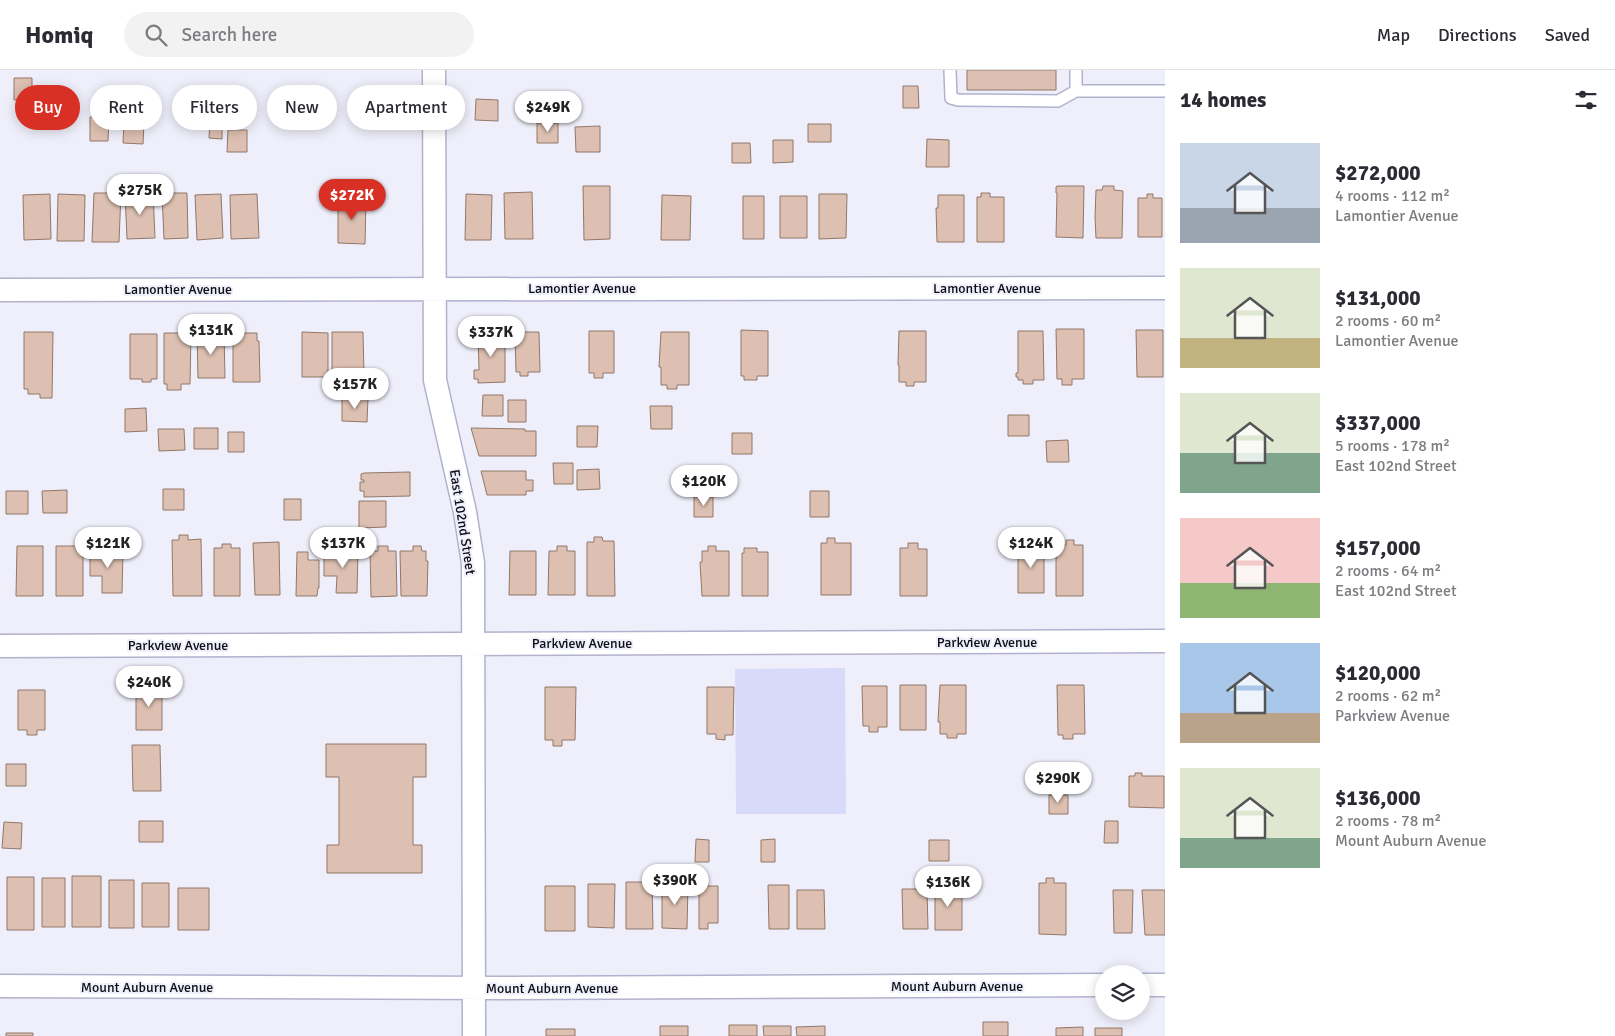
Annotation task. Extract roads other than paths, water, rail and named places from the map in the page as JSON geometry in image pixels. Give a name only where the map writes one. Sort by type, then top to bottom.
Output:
[{"type":"street","name":"East 102nd Street","points":[[434,70],[435,380],[465,512],[473,563],[474,1036]]},
{"type":"street","name":"Lamontier Avenue","points":[[0,290],[1165,288]]},
{"type":"street","name":"Parkview Avenue","points":[[0,646],[1165,641]]},
{"type":"street","name":"Mount Auburn Avenue","points":[[0,986],[474,988],[1095,985]]},
{"type":"street","points":[[1150,985],[1165,985]]},
{"type":"lane","points":[[950,70],[950,98],[958,100],[1058,101],[1076,91],[1165,91]]},
{"type":"lane","points":[[1076,70],[1076,91]]}]
